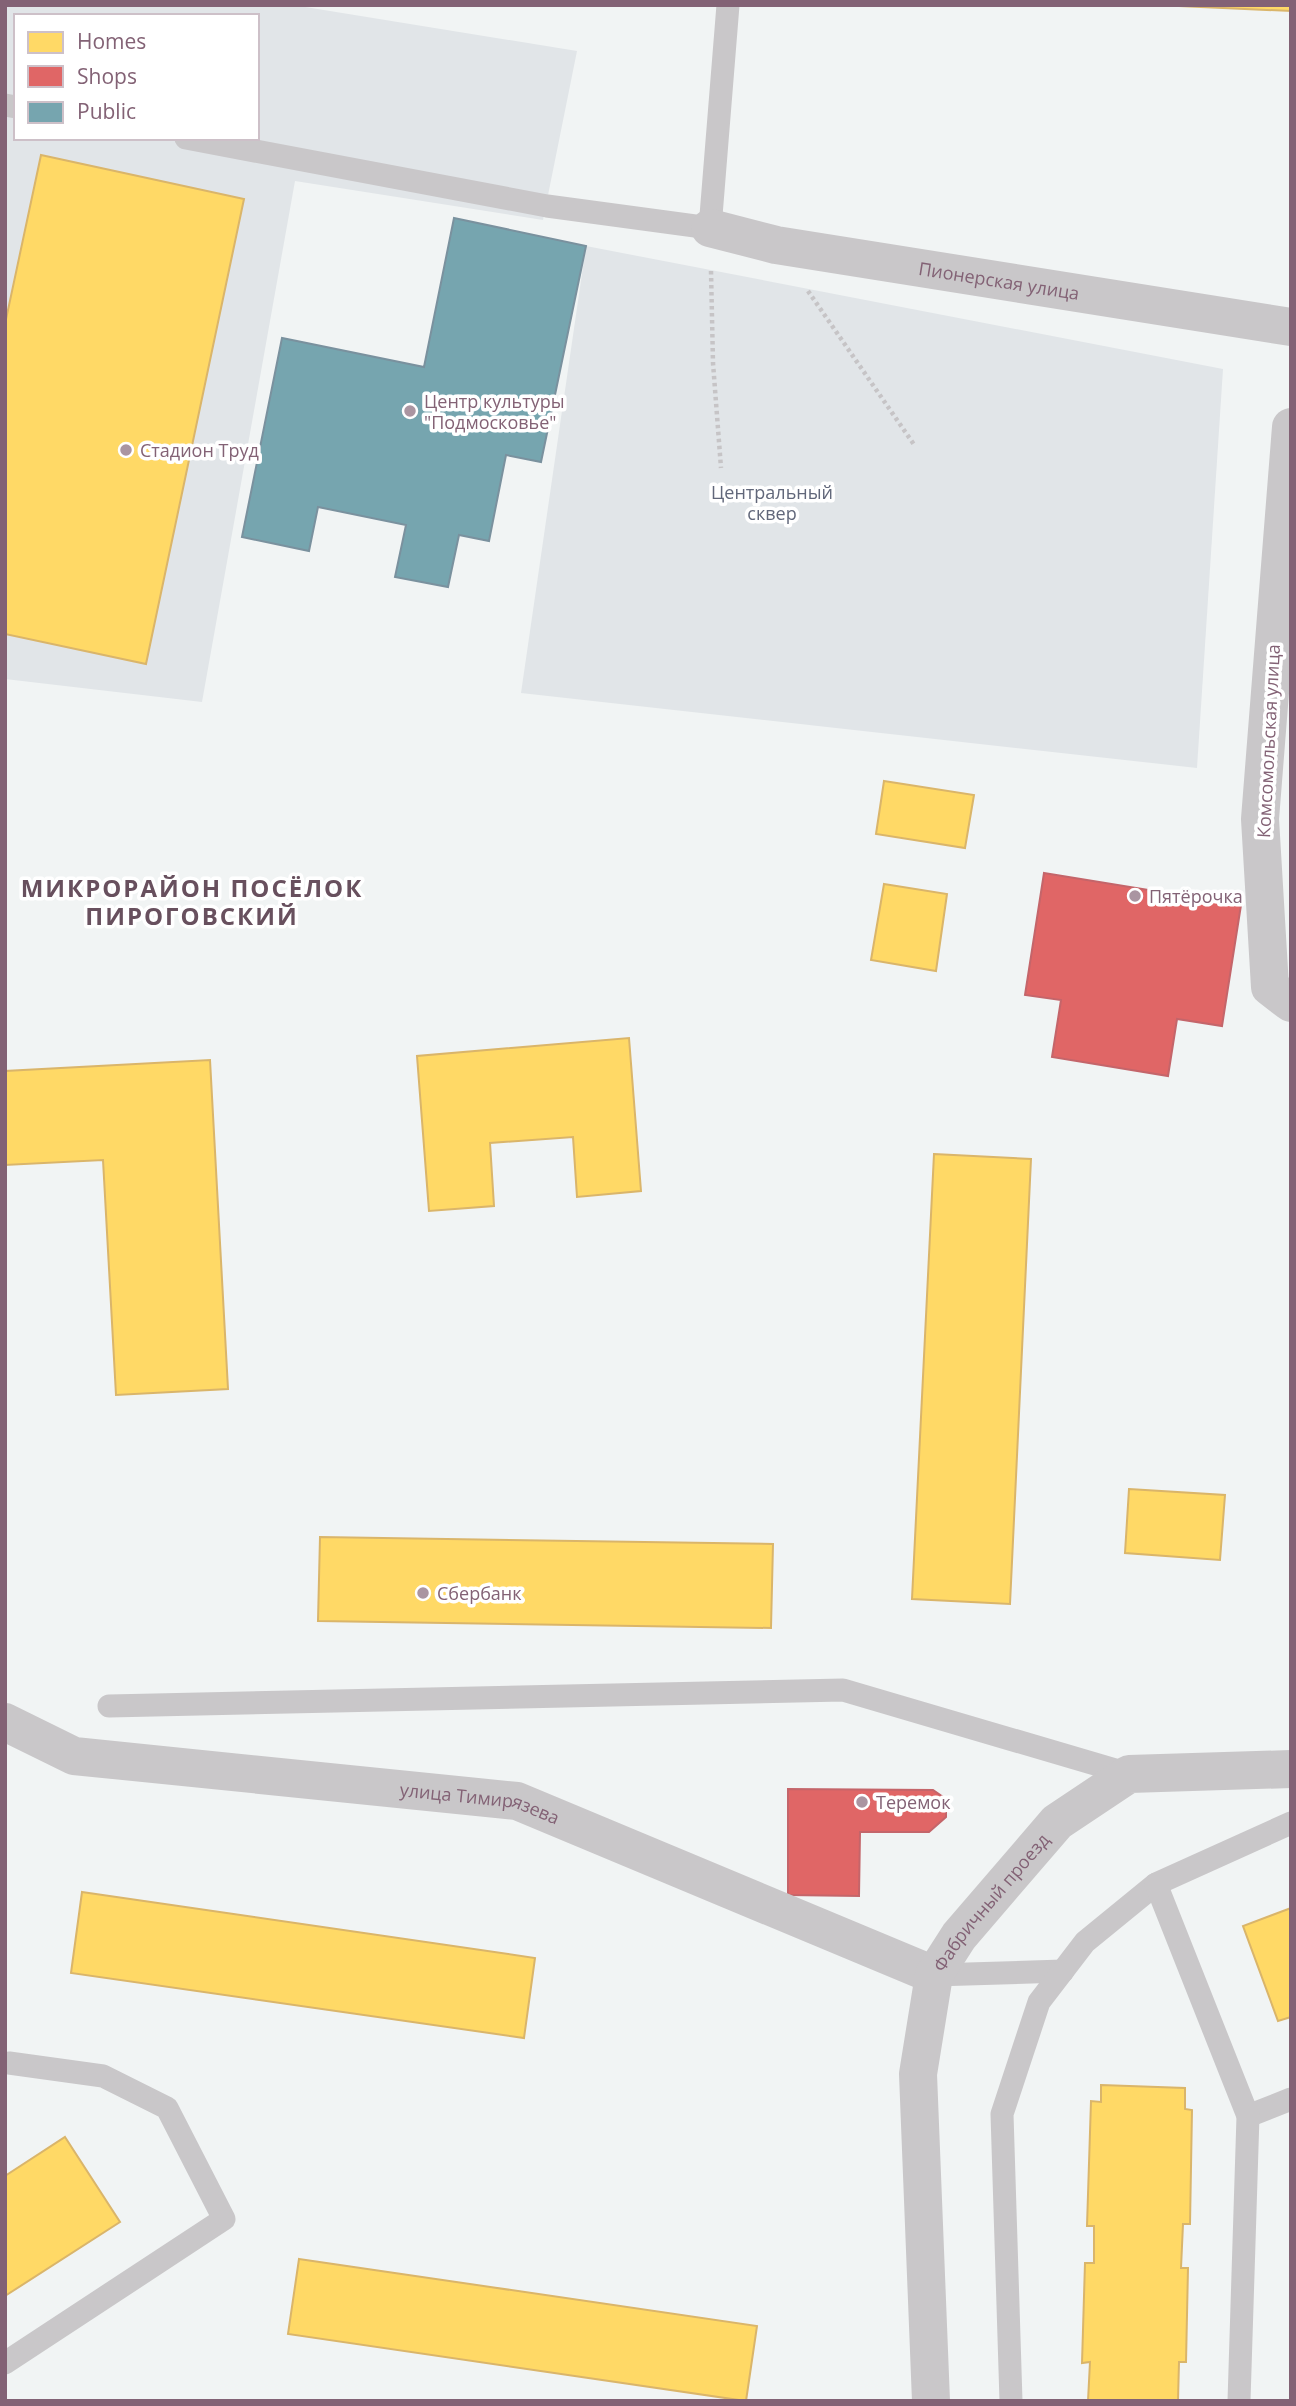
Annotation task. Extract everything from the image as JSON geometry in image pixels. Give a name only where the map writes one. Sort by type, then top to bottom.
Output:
[{"type":"street","name":"Пионерская улица","points":[[710,228],[776,245],[1291,327]]},
{"type":"street","name":"Комсомольская улица","points":[[1291,427],[1260,819],[1270,987],[1291,1003]]},
{"type":"street","name":"улица Тимирязева","points":[[5,1722],[74,1756],[517,1801],[934,1975]]},
{"type":"street","points":[[1129,1774],[1291,1769]]},
{"type":"street","name":"Фабричный проезд","points":[[930,2401],[918,2074],[934,1975],[958,1936],[1057,1822],[1129,1774]]},
{"type":"lane","points":[[197,140],[547,206],[710,228],[728,5]]},
{"type":"lane","points":[[109,1706],[843,1690],[1129,1774]]},
{"type":"lane","points":[[1011,2401],[1002,2114],[1039,2003],[1085,1942],[1156,1884],[1291,1823]]},
{"type":"lane","points":[[1156,1884],[1248,2116],[1239,2401]]},
{"type":"lane","points":[[934,1975],[1063,1971]]},
{"type":"lane","points":[[5,2363],[224,2219],[167,2108],[103,2076],[9,2063]]},
{"type":"lane","points":[[1248,2116],[1291,2099]]},
{"type":"path","points":[[710,228],[713,363],[721,468]]},
{"type":"path","points":[[776,245],[915,446]]},
{"type":"green space","name":"Стадион Труд","points":[[5,5],[293,5],[577,51],[543,220],[295,181],[202,702],[5,679]]},
{"type":"green space","name":"Центральный сквер","points":[[586,246],[1223,369],[1197,768],[521,693]]},
{"type":"building: Homes","points":[[1157,5],[1291,5],[1291,11]]},
{"type":"building: Homes","points":[[41,155],[244,199],[146,664],[5,634],[5,324]]},
{"type":"building: Homes","points":[[884,781],[974,795],[965,848],[876,834]]},
{"type":"building: Homes","points":[[884,884],[947,894],[936,971],[871,960]]},
{"type":"building: Homes","points":[[629,1038],[641,1191],[577,1197],[573,1137],[490,1143],[494,1206],[429,1211],[417,1056]]},
{"type":"building: Homes","points":[[210,1060],[228,1389],[116,1395],[103,1160],[5,1165],[5,1071]]},
{"type":"building: Homes","points":[[934,1154],[1031,1159],[1010,1604],[912,1599]]},
{"type":"building: Homes","points":[[1129,1489],[1225,1495],[1220,1560],[1125,1553]]},
{"type":"building: Homes","points":[[320,1537],[773,1544],[771,1628],[318,1621]]},
{"type":"building: Homes","points":[[82,1892],[535,1958],[524,2038],[71,1973]]},
{"type":"building: Homes","points":[[1291,1908],[1291,2017],[1278,2021],[1243,1926]]},
{"type":"building: Homes","points":[[1101,2085],[1185,2088],[1185,2109],[1192,2110],[1190,2224],[1183,2224],[1181,2268],[1188,2268],[1186,2362],[1179,2362],[1178,2401],[1088,2401],[1090,2362],[1082,2363],[1085,2263],[1094,2263],[1094,2226],[1087,2226],[1091,2101],[1101,2102]]},
{"type":"building: Homes","points":[[65,2137],[120,2222],[5,2296],[5,2176]]},
{"type":"building: Homes","points":[[299,2259],[757,2326],[746,2401],[288,2334]]},
{"type":"building: Shops","points":[[1044,873],[1241,905],[1222,1026],[1177,1019],[1168,1076],[1052,1057],[1061,1000],[1025,995]]},
{"type":"building: Shops","points":[[788,1789],[933,1790],[946,1799],[946,1817],[929,1832],[860,1832],[859,1896],[788,1895]]},
{"type":"building: Public","name":"Центр культуры \"Подмосковье\"","points":[[454,218],[586,246],[541,462],[506,455],[489,541],[459,535],[448,587],[395,577],[406,525],[318,507],[309,551],[242,537],[282,338],[424,367]]},
{"type":"place","name":"Центр культуры \"Подмосковье\"","points":[[410,411]]},
{"type":"place","name":"Стадион Труд","points":[[126,450]]},
{"type":"place","name":"Пятёрочка","points":[[1135,896]]},
{"type":"place","name":"Сбербанк","points":[[423,1593]]},
{"type":"place","name":"Теремок","points":[[862,1802]]},
{"type":"district","name":"МИКРОРАЙОН ПОСЁЛОК ПИРОГОВСКИЙ","points":[[192,901]]}]
